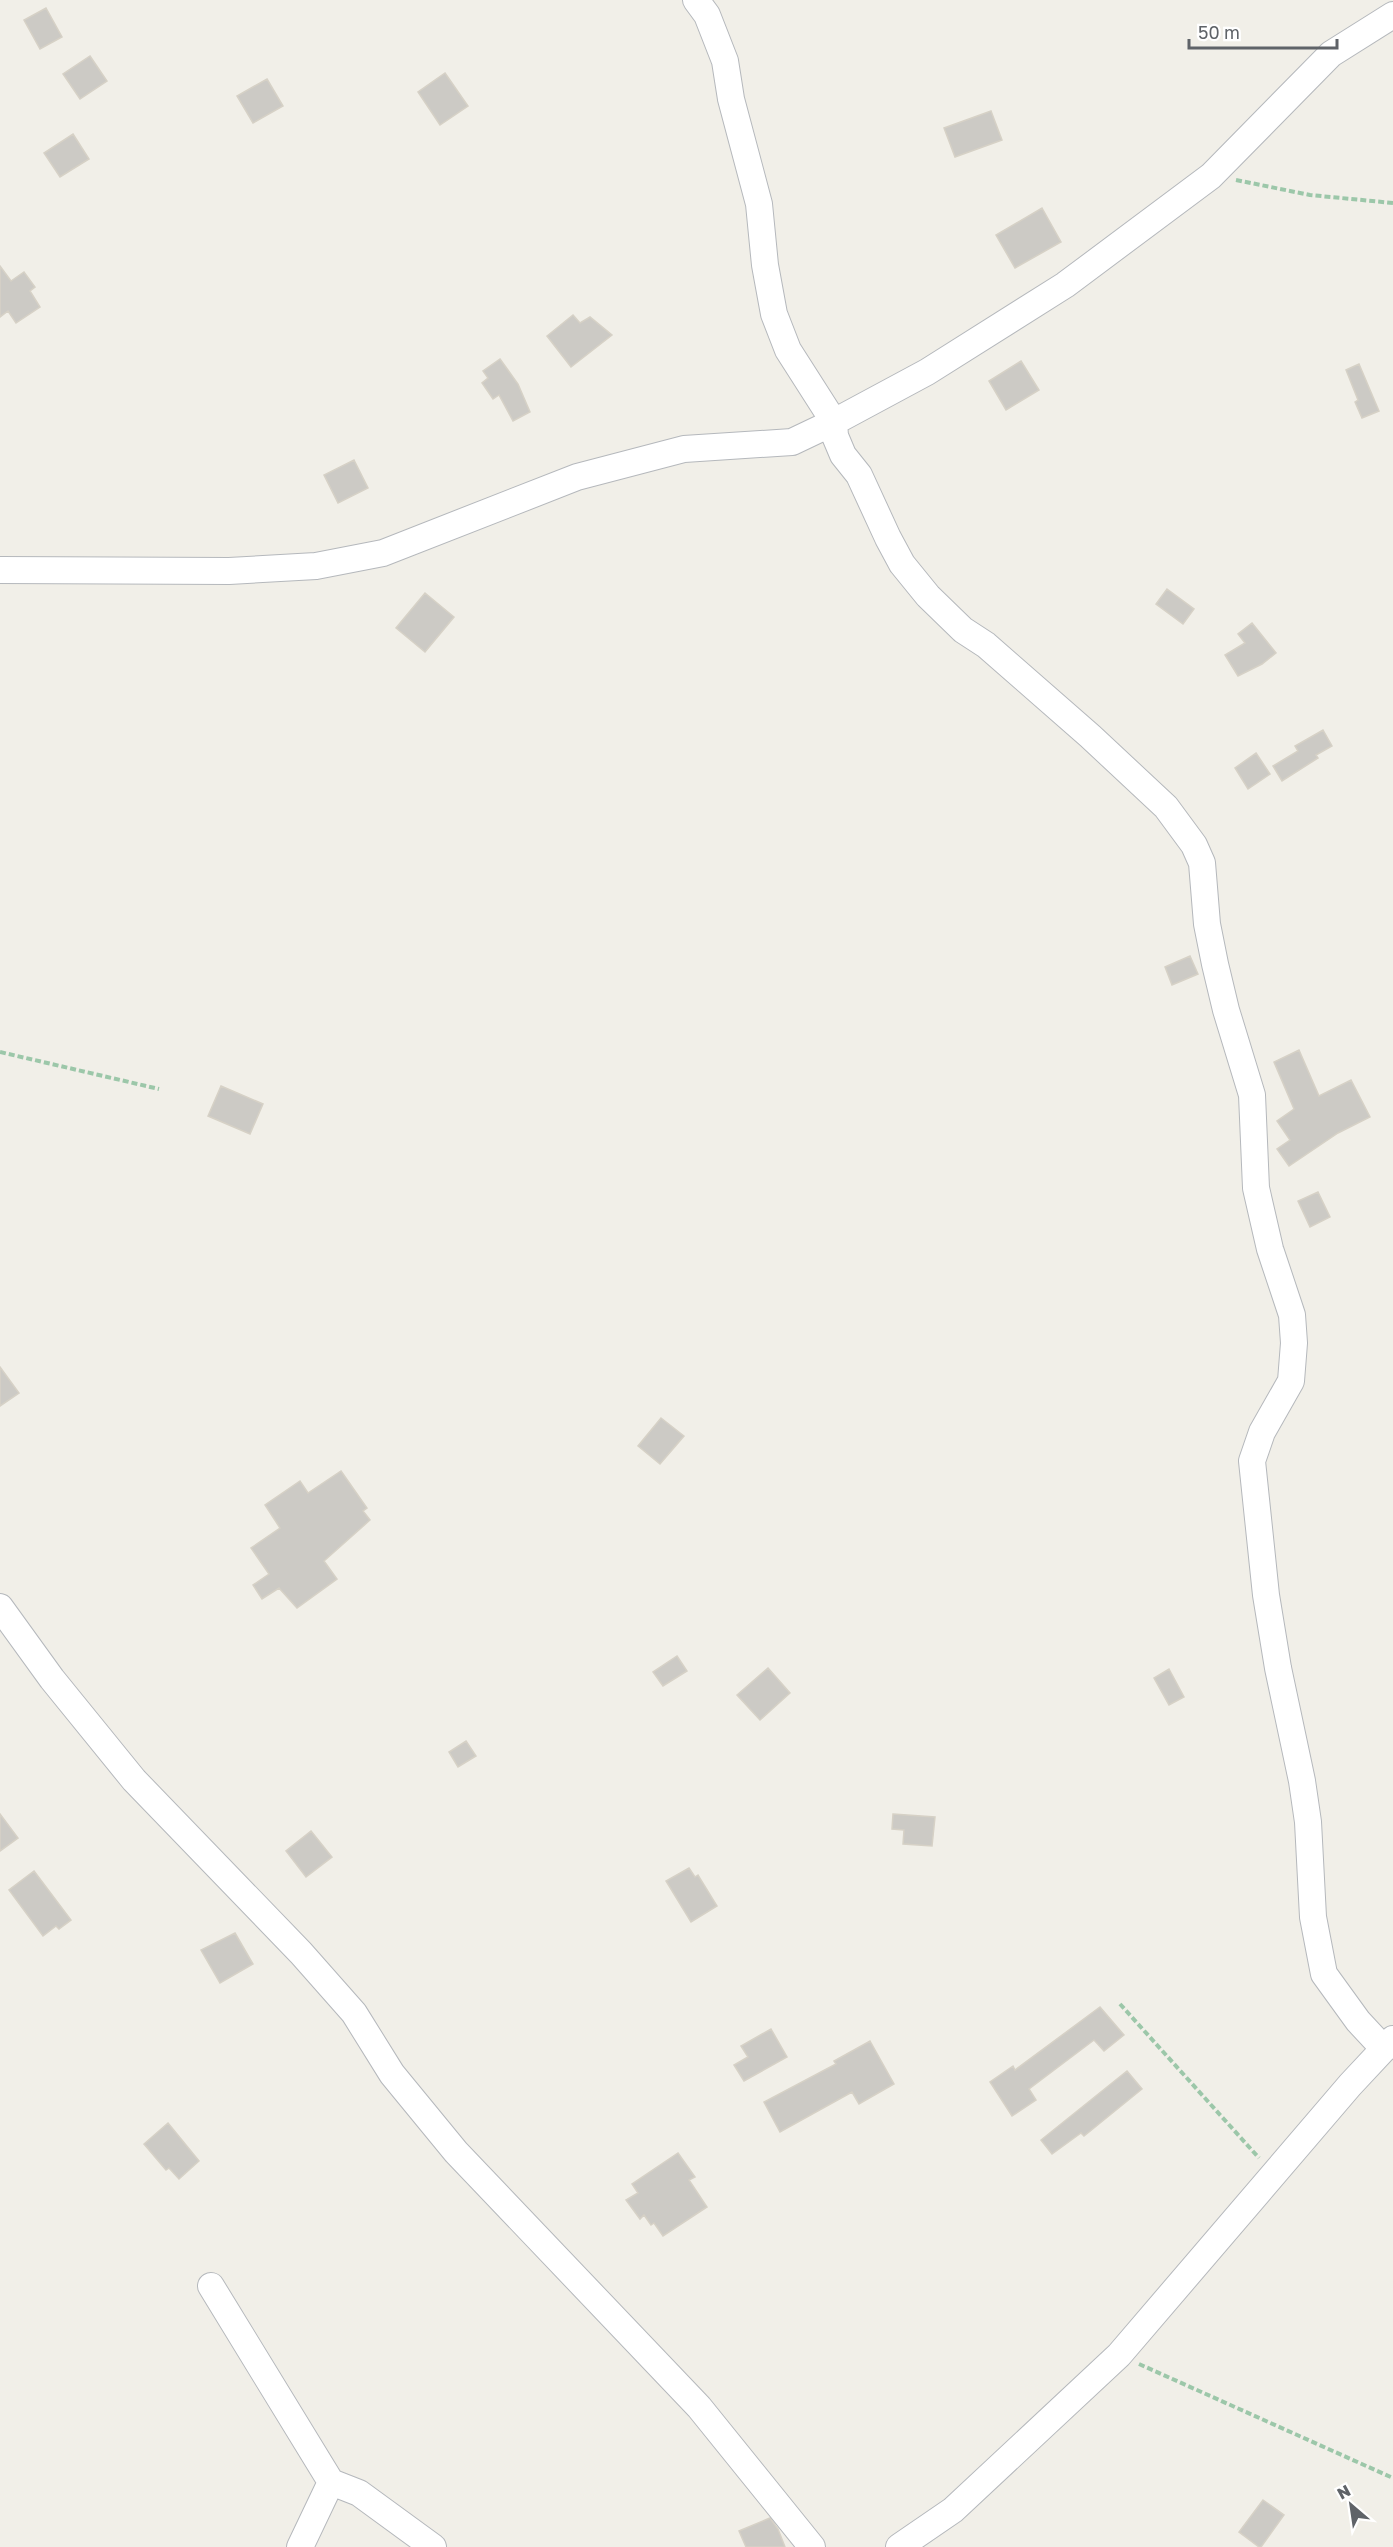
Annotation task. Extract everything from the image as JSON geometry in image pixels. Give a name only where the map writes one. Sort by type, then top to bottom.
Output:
[{"type":"street","points":[[696,0],[707,15],[725,61],[731,99],[759,204],[765,265],[774,314],[788,350],[834,422],[843,455],[859,475],[902,564],[928,596],[963,630],[986,645],[1159,799],[1194,845],[1202,863],[1207,924],[1215,964],[1226,1010],[1252,1095],[1257,1188],[1270,1249],[1292,1315],[1294,1343],[1291,1381],[1262,1432],[1252,1461],[1266,1595],[1278,1668],[1304,1791],[1313,1917],[1324,1974],[1358,2021],[1388,2044],[1119,2355],[953,2510],[899,2547]]},
{"type":"street","points":[[0,570],[229,571],[316,566],[383,553],[577,477],[684,450],[792,442],[927,372],[1065,285],[1211,176],[1331,54],[1393,15]]},
{"type":"street","points":[[0,1607],[52,1679],[134,1780],[301,1953],[346,2004],[393,2074],[456,2152],[699,2407],[812,2547]]},
{"type":"street","points":[[211,2286],[331,2482],[359,2493],[433,2547]]},
{"type":"street","points":[[300,2547],[331,2482]]},
{"type":"path","points":[[1211,176],[1310,195],[1393,203]]},
{"type":"path","points":[[0,1052],[159,1089]]},
{"type":"path","points":[[1120,2004],[1274,2174]]},
{"type":"path","points":[[1119,2355],[1393,2478]]},
{"type":"building","points":[[46,8],[62,37],[40,49],[24,20]]},
{"type":"building","points":[[90,56],[107,81],[80,99],[63,74]]},
{"type":"building","points":[[445,73],[468,106],[440,125],[418,92]]},
{"type":"building","points":[[267,79],[283,106],[253,123],[237,96]]},
{"type":"building","points":[[991,111],[1002,140],[955,157],[944,128]]},
{"type":"building","points":[[73,134],[89,159],[60,177],[44,153]]},
{"type":"building","points":[[1042,208],[1061,242],[1015,268],[996,235]]},
{"type":"building","points":[[0,266],[11,281],[24,272],[35,287],[30,291],[40,307],[16,323],[8,311],[0,317]]},
{"type":"building","points":[[573,315],[580,323],[590,317],[612,335],[571,367],[547,336]]},
{"type":"building","points":[[500,359],[518,384],[530,412],[513,421],[499,395],[493,399],[482,383],[488,378],[483,371]]},
{"type":"building","points":[[1021,361],[1039,390],[1006,410],[989,381]]},
{"type":"building","points":[[1359,364],[1379,411],[1362,418],[1355,402],[1358,400],[1346,370]]},
{"type":"building","points":[[354,460],[368,488],[338,503],[324,475]]},
{"type":"building","points":[[1167,589],[1194,609],[1183,624],[1156,604]]},
{"type":"building","points":[[425,593],[454,617],[425,652],[396,628]]},
{"type":"building","points":[[1252,623],[1276,653],[1262,664],[1238,676],[1225,655],[1245,643],[1238,634]]},
{"type":"building","points":[[1323,730],[1332,746],[1316,755],[1318,758],[1282,781],[1273,766],[1298,751],[1295,746]]},
{"type":"building","points":[[1256,753],[1270,774],[1248,789],[1235,768]]},
{"type":"building","points":[[1190,956],[1198,974],[1172,985],[1165,967]]},
{"type":"building","points":[[1299,1050],[1319,1096],[1351,1080],[1370,1117],[1338,1133],[1289,1166],[1277,1149],[1290,1140],[1277,1121],[1294,1109],[1274,1062]]},
{"type":"building","points":[[221,1086],[263,1104],[250,1134],[208,1116]]},
{"type":"building","points":[[1318,1192],[1330,1217],[1310,1227],[1298,1201]]},
{"type":"building","points":[[0,1367],[19,1393],[0,1406]]},
{"type":"building","points":[[661,1418],[684,1436],[660,1464],[638,1446]]},
{"type":"building","points":[[341,1471],[367,1508],[363,1511],[370,1520],[324,1561],[337,1579],[297,1608],[279,1588],[262,1599],[253,1585],[269,1574],[251,1548],[280,1528],[265,1505],[300,1481],[308,1493]]},
{"type":"building","points":[[677,1656],[687,1671],[663,1686],[653,1672]]},
{"type":"building","points":[[768,1668],[790,1693],[760,1720],[737,1695]]},
{"type":"building","points":[[1169,1669],[1184,1697],[1169,1705],[1154,1678]]},
{"type":"building","points":[[466,1741],[476,1756],[458,1767],[449,1752]]},
{"type":"building","points":[[0,1814],[18,1838],[0,1851]]},
{"type":"building","points":[[893,1814],[935,1817],[932,1846],[903,1844],[904,1830],[892,1829]]},
{"type":"building","points":[[311,1831],[332,1857],[306,1877],[286,1851]]},
{"type":"building","points":[[689,1868],[695,1877],[698,1875],[717,1906],[691,1922],[666,1881]]},
{"type":"building","points":[[34,1871],[71,1920],[59,1929],[56,1926],[43,1936],[9,1890]]},
{"type":"building","points":[[235,1933],[253,1964],[220,1983],[201,1950]]},
{"type":"building","points":[[1100,2007],[1124,2035],[1104,2051],[1094,2040],[1029,2089],[1036,2100],[1012,2116],[990,2082],[1013,2066],[1015,2070]]},
{"type":"building","points":[[771,2029],[787,2057],[744,2081],[734,2065],[748,2057],[741,2046]]},
{"type":"building","points":[[870,2041],[894,2084],[859,2104],[852,2092],[780,2132],[764,2102],[836,2064],[834,2061]]},
{"type":"building","points":[[1127,2071],[1142,2089],[1084,2136],[1081,2133],[1052,2154],[1041,2140]]},
{"type":"building","points":[[168,2123],[199,2161],[179,2179],[169,2168],[166,2170],[144,2144]]},
{"type":"building","points":[[678,2153],[695,2177],[689,2180],[707,2207],[663,2236],[654,2223],[651,2225],[644,2215],[640,2219],[626,2200],[638,2193],[632,2184]]},
{"type":"building","points":[[1263,2500],[1284,2515],[1259,2547],[1239,2532]]},
{"type":"building","points":[[770,2518],[778,2529],[785,2547],[746,2547],[739,2531]]}]
